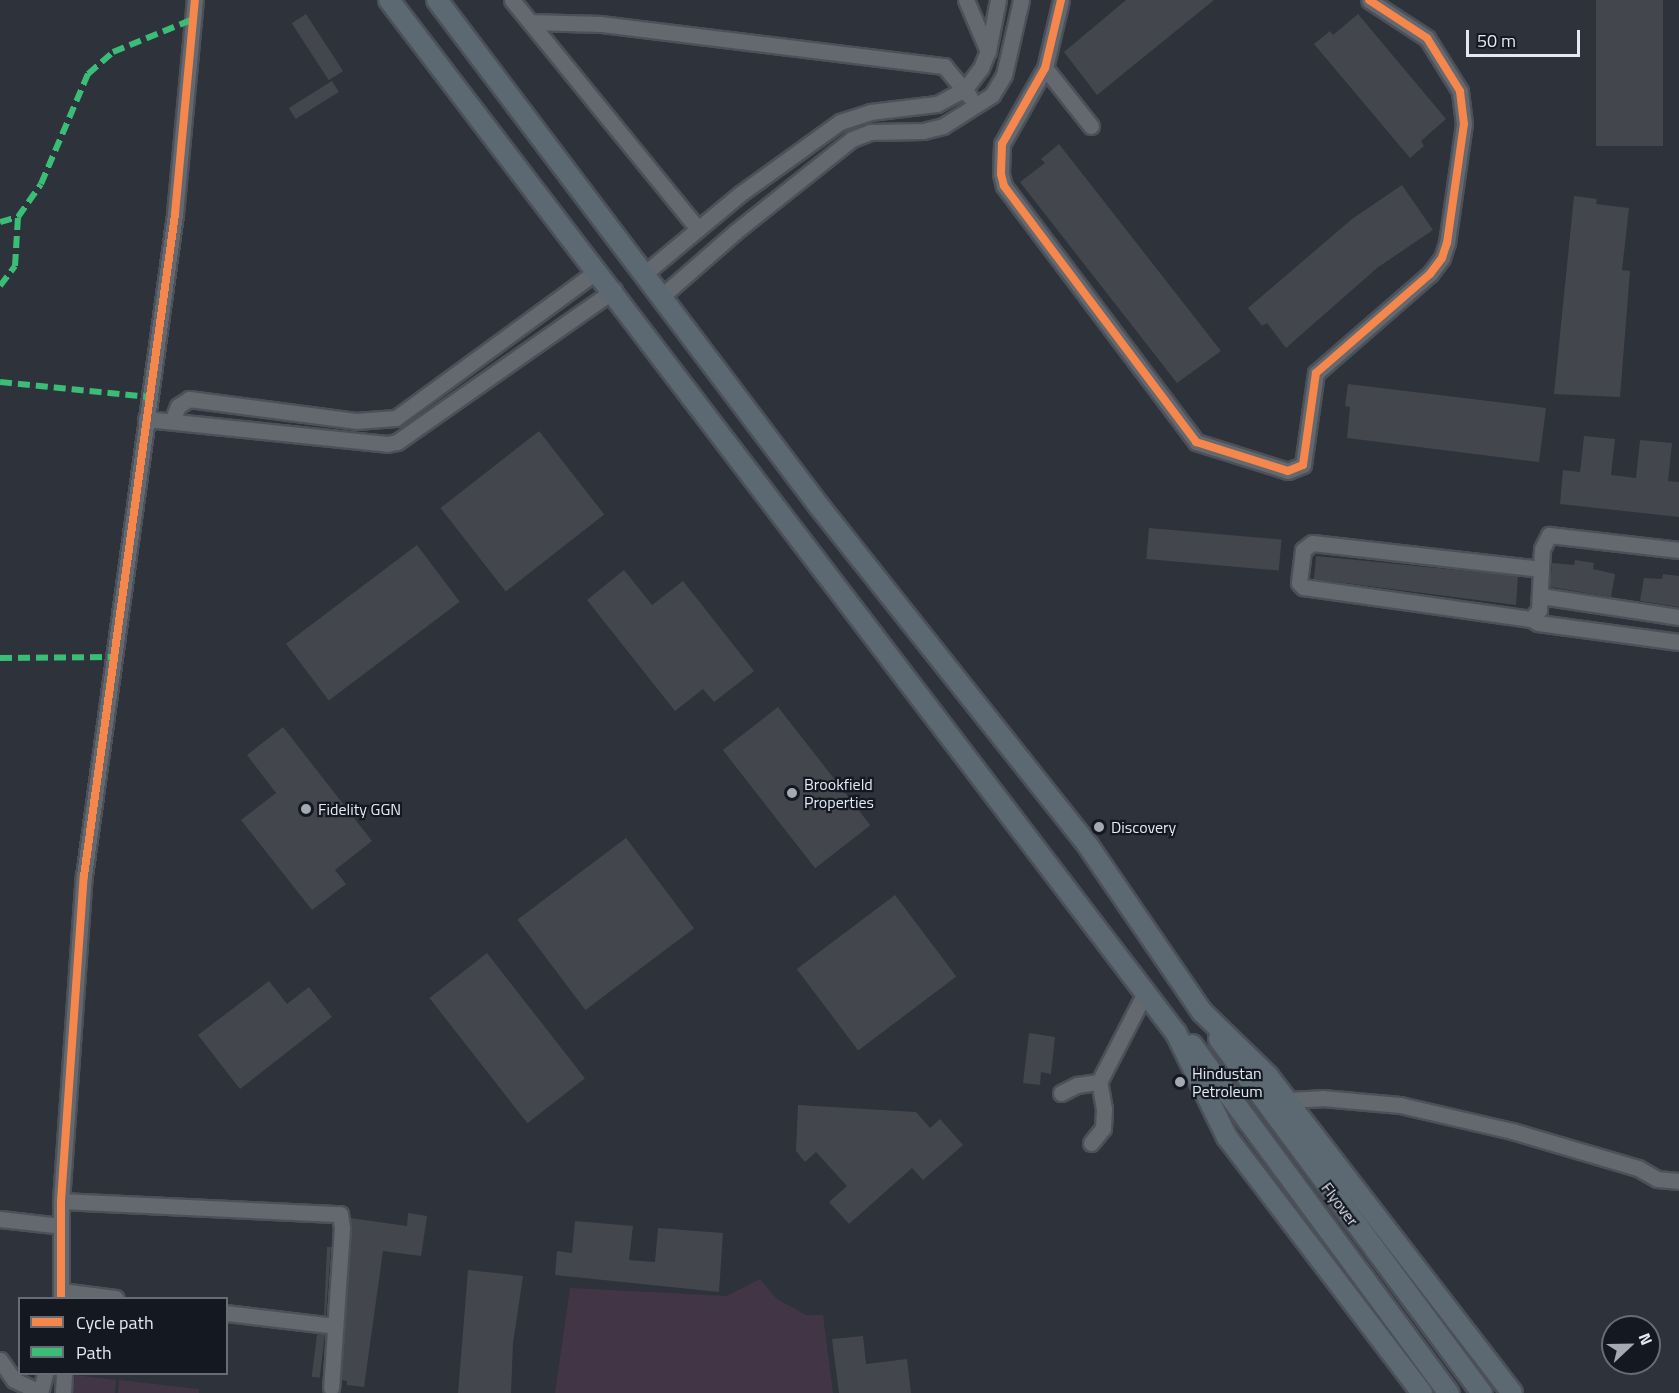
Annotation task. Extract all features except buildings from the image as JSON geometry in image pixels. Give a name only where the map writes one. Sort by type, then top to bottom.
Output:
[{"type":"main road","points":[[389,0],[614,290],[1176,1033],[1227,1137],[1422,1393]]},
{"type":"main road","points":[[436,0],[819,506],[1089,848],[1202,1012],[1268,1076],[1512,1393]]},
{"type":"main road","name":"Flyover","points":[[1202,1012],[1278,1122],[1482,1393]]},
{"type":"main road","name":"Flyover","points":[[1176,1033],[1192,1045],[1449,1393]]},
{"type":"street","points":[[88,1297],[61,1295],[62,1201],[84,876],[175,214],[195,0]]},
{"type":"street","points":[[512,0],[698,229]]},
{"type":"street","points":[[966,0],[988,51]]},
{"type":"street","points":[[644,274],[719,212],[840,122],[870,112],[938,104],[965,89],[981,68],[988,51],[998,0]]},
{"type":"street","points":[[662,296],[735,232],[861,134],[923,131],[943,126],[992,95],[1004,75],[1021,0]]},
{"type":"street","points":[[1061,0],[1045,68],[1002,144],[1001,174],[1004,186],[1196,442],[1288,471],[1297,470],[1303,465],[1316,373],[1430,274],[1442,258],[1447,243],[1464,124],[1462,97],[1426,38],[1369,0]]},
{"type":"street","points":[[531,22],[601,24],[944,66],[965,89],[976,106]]},
{"type":"street","points":[[1045,68],[1091,126]]},
{"type":"street","points":[[719,212],[735,232]]},
{"type":"street","points":[[172,421],[178,406],[189,399],[365,421],[396,418],[598,270]]},
{"type":"street","points":[[146,419],[387,444],[410,437],[614,290]]},
{"type":"street","points":[[270,410],[270,432]]},
{"type":"street","points":[[396,418],[410,437]]},
{"type":"street","points":[[1531,618],[1539,610],[1545,540],[1556,533],[1679,550]]},
{"type":"street","points":[[1541,569],[1312,543],[1303,550],[1299,584],[1303,587],[1531,618],[1538,623],[1679,642]]},
{"type":"street","points":[[1541,596],[1679,617]]},
{"type":"street","points":[[1091,1143],[1103,1128],[1104,1109],[1099,1082],[1145,993]]},
{"type":"street","points":[[1061,1093],[1077,1085],[1099,1082]]},
{"type":"street","points":[[1287,1100],[1322,1098],[1400,1105],[1512,1131],[1638,1168],[1657,1179],[1679,1181]]},
{"type":"street","points":[[62,1201],[340,1214],[331,1388]]},
{"type":"street","points":[[0,1219],[61,1226]]},
{"type":"street","points":[[228,1312],[335,1326]]},
{"type":"street","points":[[0,1360],[14,1380],[40,1393],[45,1375]]},
{"type":"street","points":[[63,1393],[64,1375]]},
{"type":"shaded area","points":[[760,1279],[777,1299],[806,1315],[823,1315],[833,1393],[555,1393],[570,1288],[727,1296]]},
{"type":"shaded area","points":[[75,1375],[116,1380],[115,1393],[73,1393]]},
{"type":"shaded area","points":[[119,1380],[199,1389],[199,1393],[118,1393]]},
{"type":"marked path","points":[[0,286],[15,266],[18,217],[41,184],[88,74],[113,52],[191,20]]},
{"type":"marked path","points":[[0,222],[18,217]]},
{"type":"marked path","points":[[0,382],[149,397]]},
{"type":"marked path","points":[[0,658],[113,657]]},
{"type":"cycle path","points":[[61,1297],[61,1201],[84,876],[175,214],[195,0]]},
{"type":"cycle path","points":[[1061,0],[1045,68],[1002,144],[1001,174],[1004,186],[1196,442],[1288,471],[1303,465],[1316,373],[1430,274],[1442,258],[1447,243],[1464,124],[1460,91],[1427,38],[1369,0]]},
{"type":"place","name":"Brookfield Properties","points":[[792,793]]},
{"type":"place","name":"Fidelity GGN","points":[[306,809]]},
{"type":"place","name":"Discovery","points":[[1099,827]]},
{"type":"place","name":"Hindustan Petroleum","points":[[1180,1082]]}]
